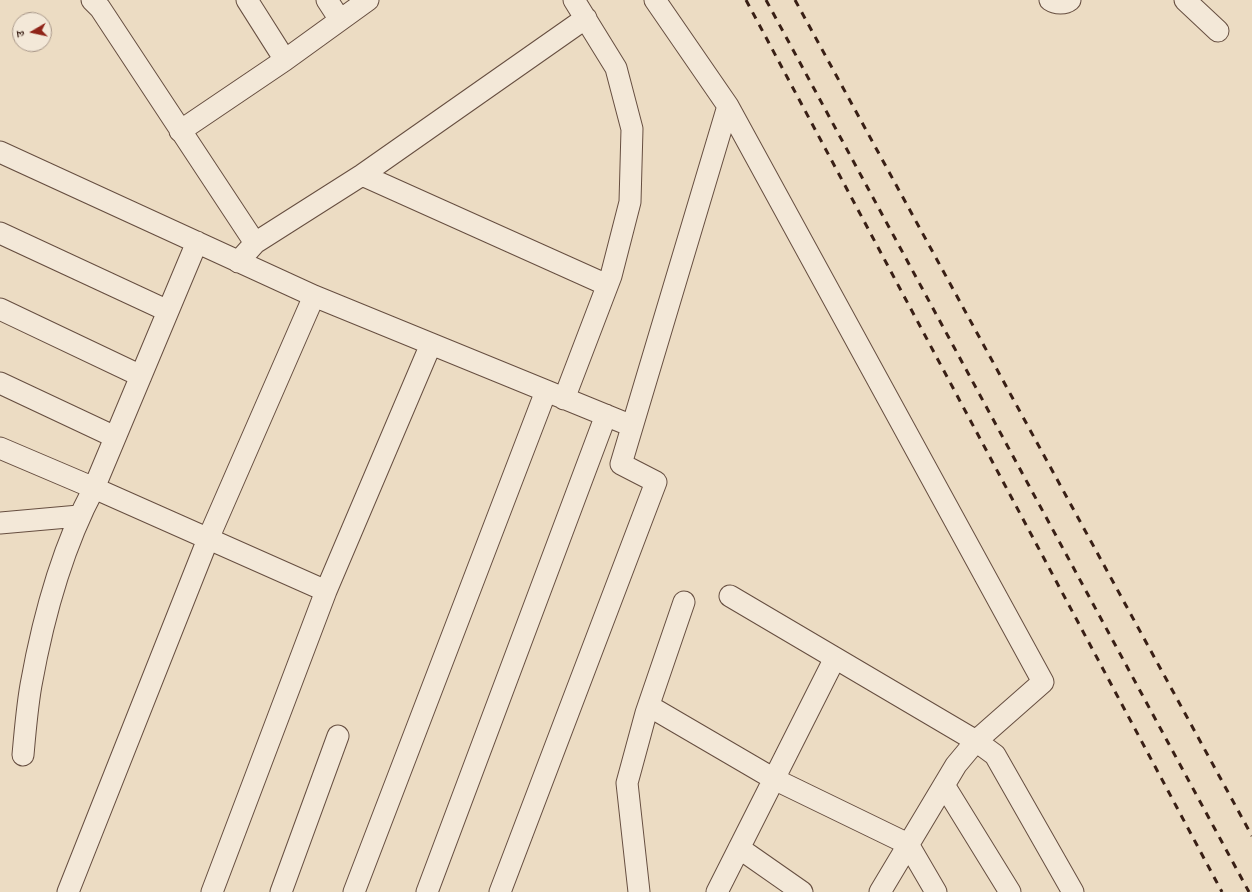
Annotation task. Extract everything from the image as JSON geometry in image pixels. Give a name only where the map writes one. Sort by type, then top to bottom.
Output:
[{"type":"street","points":[[92,0],[100,8],[255,243]]},
{"type":"street","points":[[247,0],[285,60]]},
{"type":"street","points":[[327,0],[340,20]]},
{"type":"street","points":[[180,130],[285,60],[368,0]]},
{"type":"street","points":[[354,892],[555,395],[607,285],[630,202],[632,130],[616,68],[574,0]]},
{"type":"street","points":[[655,0],[728,106],[1043,682],[976,741],[956,765],[880,892]]},
{"type":"street","points":[[1050,0],[1054,2],[1066,2],[1070,0]]},
{"type":"street","points":[[1185,0],[1218,31]]},
{"type":"street","points":[[238,262],[255,243],[362,175],[586,18]]},
{"type":"street","points":[[500,892],[656,482],[621,464],[728,106]]},
{"type":"street","points":[[0,152],[314,296],[632,426]]},
{"type":"street","points":[[362,175],[607,285]]},
{"type":"street","points":[[0,233],[168,311]]},
{"type":"street","points":[[22,755],[31,686],[45,618],[79,516],[94,488],[197,242]]},
{"type":"street","points":[[68,892],[208,539],[314,296]]},
{"type":"street","points":[[0,309],[141,376]]},
{"type":"street","points":[[212,892],[326,592],[431,344]]},
{"type":"street","points":[[0,383],[115,437]]},
{"type":"street","points":[[426,892],[606,415]]},
{"type":"street","points":[[0,448],[94,488],[326,592]]},
{"type":"street","points":[[0,511],[40,520]]},
{"type":"street","points":[[0,524],[79,516]]},
{"type":"street","points":[[730,596],[976,741],[995,755],[1073,892]]},
{"type":"street","points":[[639,892],[627,783],[649,706],[684,602]]},
{"type":"street","points":[[717,892],[835,658]]},
{"type":"street","points":[[649,706],[774,780],[908,844],[936,892]]},
{"type":"street","points":[[281,892],[338,736]]},
{"type":"street","points":[[944,785],[1010,892]]},
{"type":"street","points":[[739,848],[802,892]]},
{"type":"railway","points":[[746,0],[1222,892]]},
{"type":"railway","points":[[766,0],[1249,892]]},
{"type":"railway","points":[[795,0],[1252,836]]}]
